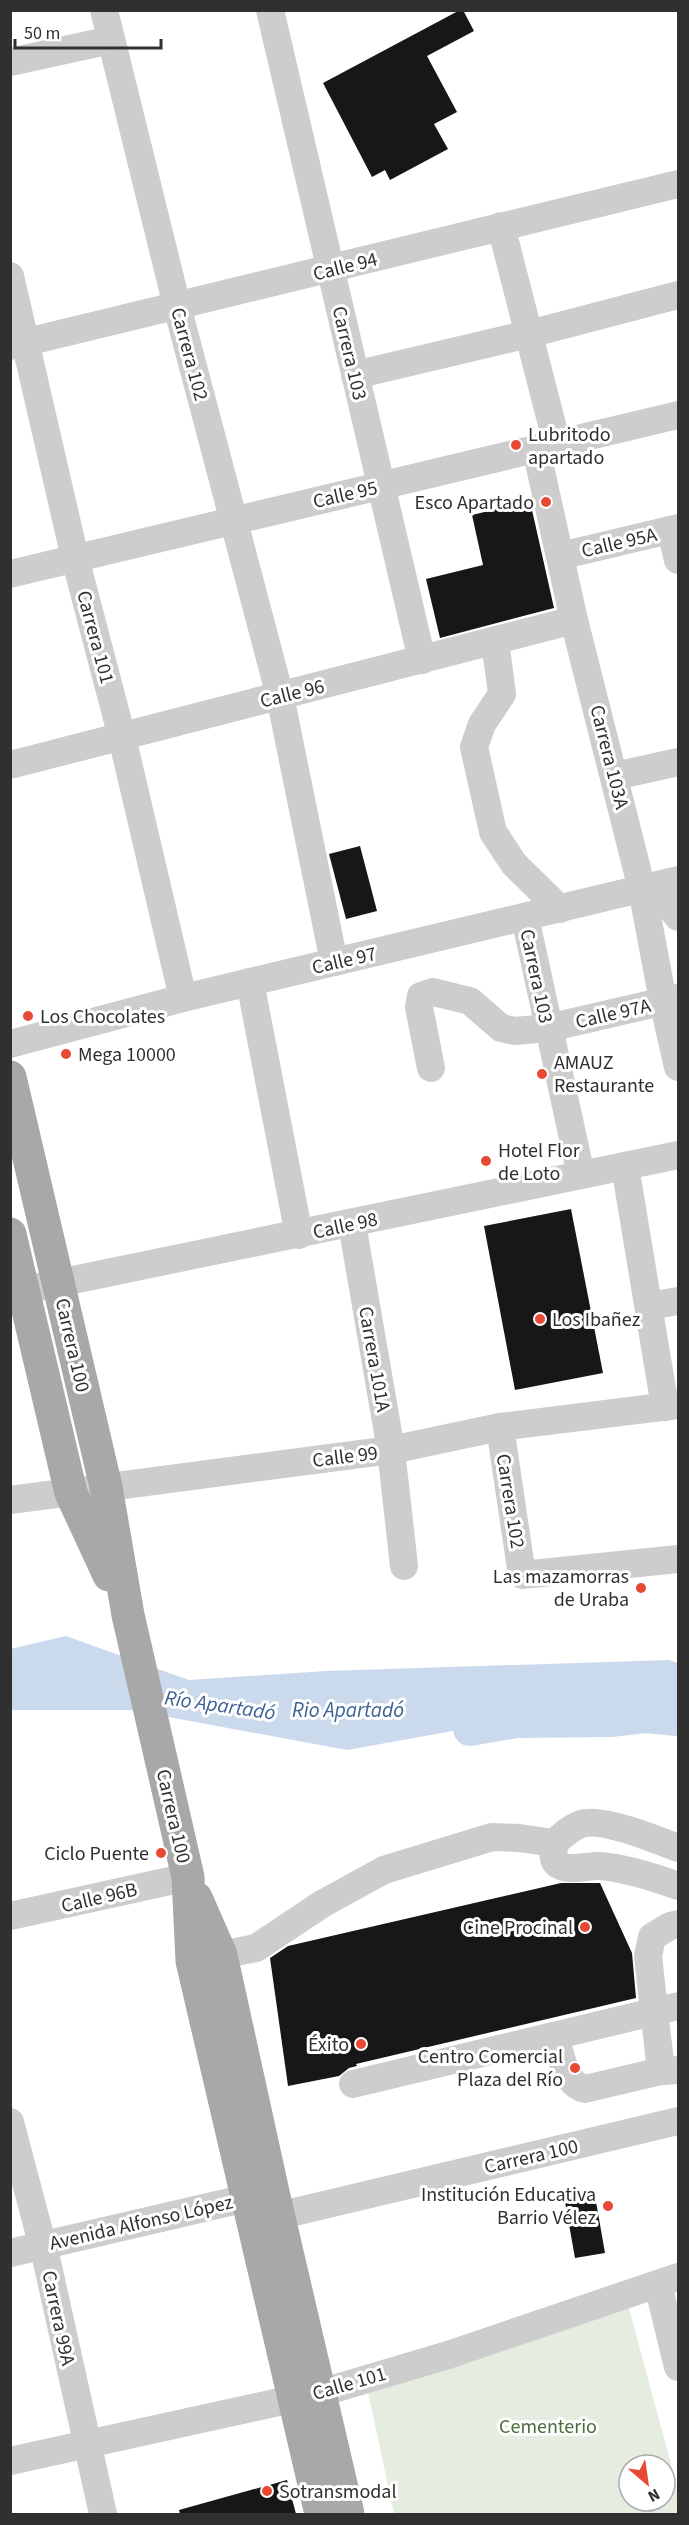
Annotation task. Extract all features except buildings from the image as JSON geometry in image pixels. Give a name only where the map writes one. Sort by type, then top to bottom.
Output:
[{"type":"main road","name":"Carrera 100","points":[[10,1077],[106,1487],[128,1615],[188,1877],[192,1961],[263,2207],[307,2395],[348,2514]]},
{"type":"main road","name":"Carrera 100","points":[[10,1234],[17,1292],[71,1492],[128,1615]]},
{"type":"main road","name":"Carrera 100","points":[[188,1877],[221,1955],[263,2207]]},
{"type":"main road","name":"Carrera 100","points":[[307,2395],[321,2514]]},
{"type":"street","name":"Carrera 102","points":[[104,10],[177,306],[280,696],[334,962]]},
{"type":"street","name":"Carrera 103","points":[[270,10],[422,660]]},
{"type":"street","points":[[10,62],[111,40]]},
{"type":"street","name":"Calle 94","points":[[18,344],[331,270],[501,226],[678,184]]},
{"type":"street","name":"Carrera 103A","points":[[501,226],[529,334],[547,446],[560,556],[574,620],[615,776],[658,885],[678,1067]]},
{"type":"street","name":"Carrera 101","points":[[10,276],[18,344],[122,737],[183,998]]},
{"type":"street","points":[[355,375],[529,334],[678,295]]},
{"type":"street","name":"Calle 95","points":[[10,574],[678,415]]},
{"type":"street","points":[[675,529],[678,560]]},
{"type":"street","name":"Calle 95A","points":[[560,556],[675,529]]},
{"type":"street","name":"Calle 96","points":[[10,765],[574,620]]},
{"type":"street","points":[[495,641],[502,694],[483,724],[474,747],[493,832],[514,864],[560,909]]},
{"type":"street","points":[[615,776],[678,762]]},
{"type":"street","points":[[658,885],[678,917]]},
{"type":"street","name":"Calle 97","points":[[10,1044],[183,998],[658,885]]},
{"type":"street","name":"Carrera 103","points":[[525,917],[581,1175]]},
{"type":"street","points":[[250,982],[299,1235]]},
{"type":"street","name":"Calle 97A","points":[[431,1068],[419,1007],[421,996],[433,992],[470,1001],[501,1028],[515,1031],[548,1028],[671,1000]]},
{"type":"street","name":"Calle 98","points":[[17,1292],[678,1155]]},
{"type":"street","points":[[625,1166],[649,1306],[672,1406]]},
{"type":"street","name":"Carrera 101A","points":[[352,1224],[391,1450],[404,1566]]},
{"type":"street","points":[[649,1306],[678,1301]]},
{"type":"street","name":"Calle 99","points":[[10,1500],[391,1450],[500,1427],[672,1406]]},
{"type":"street","name":"Carrera 102","points":[[500,1427],[522,1575],[678,1559]]},
{"type":"street","points":[[554,1844],[567,1832],[584,1823],[619,1827],[678,1848]]},
{"type":"street","points":[[221,1955],[256,1948],[322,1904],[384,1870],[492,1837],[519,1838],[554,1844]]},
{"type":"street","points":[[554,1844],[555,1862],[566,1868],[599,1866],[655,1877],[678,1886]]},
{"type":"street","name":"Calle 96B","points":[[10,1916],[188,1877]]},
{"type":"street","points":[[555,2036],[570,2079],[576,2087],[585,2089],[670,2070],[666,2009],[648,1956],[652,1937],[678,1924]]},
{"type":"street","points":[[353,2084],[666,2009]]},
{"type":"street","name":"Carrera 100","points":[[263,2207],[678,2121]]},
{"type":"street","name":"Carrera 99A","points":[[10,2122],[103,2514]]},
{"type":"street","name":"Avenida Alfonso López","points":[[10,2253],[41,2245],[263,2207]]},
{"type":"street","points":[[668,2281],[678,2367]]},
{"type":"street","name":"Calle 101","points":[[10,2461],[307,2395],[448,2355],[668,2281]]},
{"type":"green space","name":"Cementerio","points":[[629,2308],[668,2453],[617,2453],[617,2513],[677,2513],[677,2486],[678,2514],[394,2514],[368,2392]]},
{"type":"water","name":"Rio Apartadó","points":[[66,1636],[189,1680],[326,1671],[669,1660],[678,1663],[678,1725],[593,1706],[347,1750],[131,1710],[11,1710],[10,1649]]},
{"type":"waterway","name":"Río Apartadó","points":[[470,1729],[516,1721],[610,1720],[645,1716],[678,1719]]},
{"type":"place","name":"Lubritodo apartado","points":[[516,445]]},
{"type":"place","name":"Esco Apartado","points":[[546,502]]},
{"type":"place","name":"Los Chocolates","points":[[28,1016]]},
{"type":"place","name":"Mega 10000","points":[[66,1054]]},
{"type":"place","name":"AMAUZ Restaurante","points":[[542,1074]]},
{"type":"place","name":"Hotel Flor de Loto","points":[[486,1161]]},
{"type":"place","name":"Los Ibañez","points":[[540,1319]]},
{"type":"place","name":"Las mazamorras de Uraba","points":[[641,1588]]},
{"type":"place","name":"Ciclo Puente","points":[[161,1853]]},
{"type":"place","name":"Cine Procinal","points":[[585,1927]]},
{"type":"place","name":"Éxito","points":[[361,2044]]},
{"type":"place","name":"Centro Comercial Plaza del Río","points":[[575,2068]]},
{"type":"place","name":"Institución Educativa Barrio Vélez","points":[[608,2206]]},
{"type":"place","name":"Sotransmodal","points":[[267,2491]]}]
